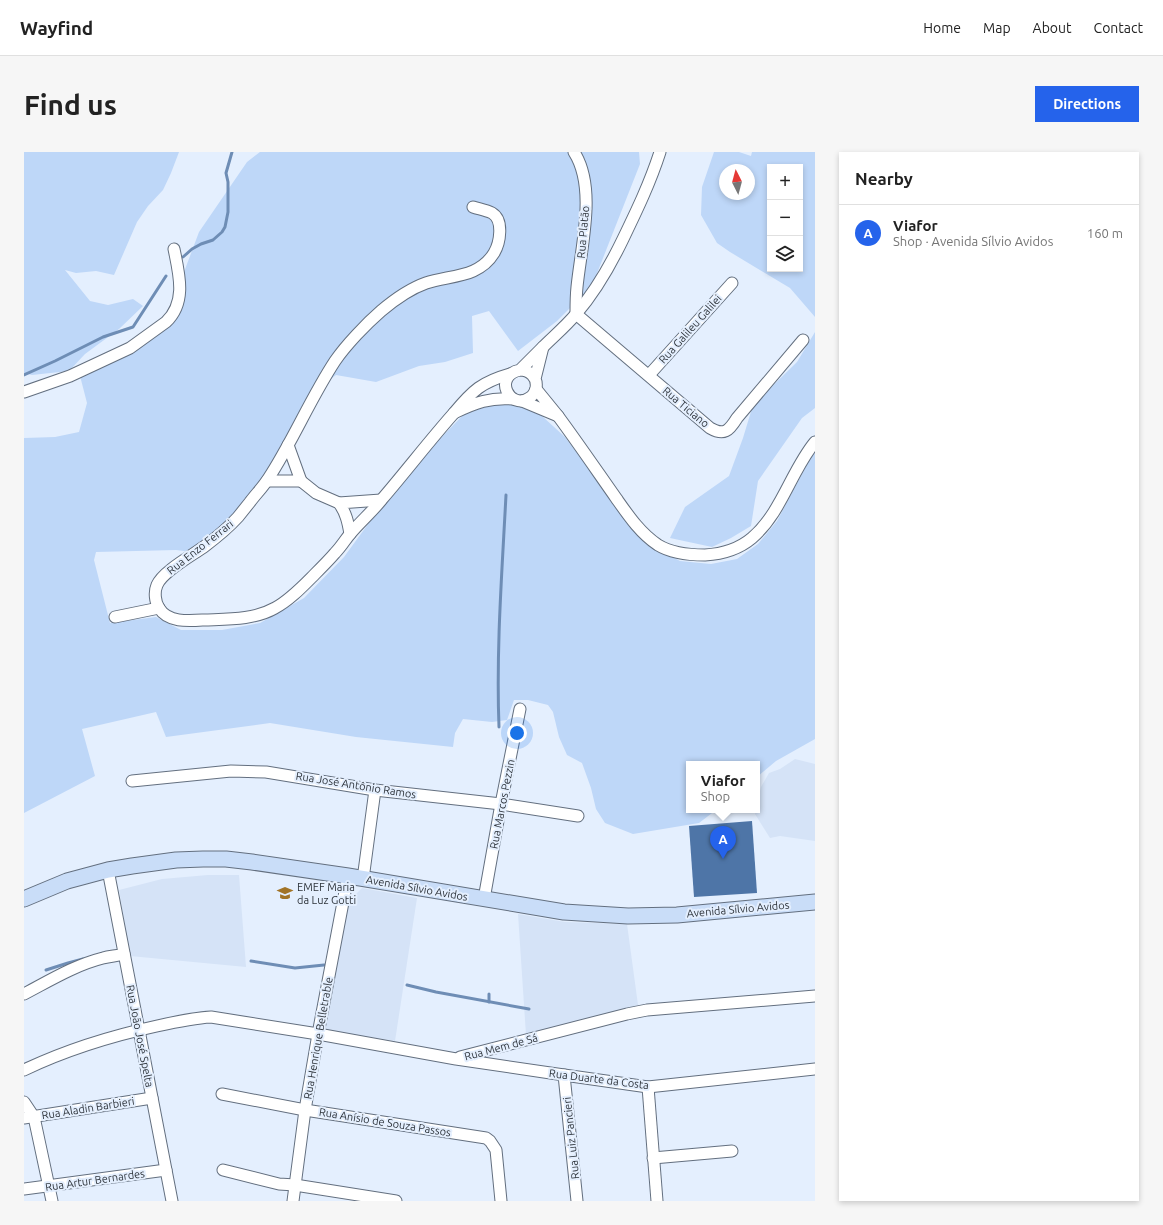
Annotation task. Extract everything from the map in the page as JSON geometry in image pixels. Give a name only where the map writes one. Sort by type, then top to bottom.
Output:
[{"type":"main road","name":"Avenida Sílvio Avidos","points":[[24,899],[67,881],[108,870],[176,860],[226,859],[356,877],[564,912],[628,916],[677,915],[815,902]]},
{"type":"street","name":"Rua Platão","points":[[574,152],[583,171],[587,194],[577,287],[576,314]]},
{"type":"street","points":[[558,416],[509,396],[505,387],[505,382],[576,314],[599,283],[649,184],[659,153]]},
{"type":"street","name":"Rua Enzo Ferrari","points":[[159,608],[156,601],[156,586],[162,578],[223,532],[238,517],[267,481],[336,359],[350,342],[380,312],[412,289],[441,279],[469,273],[479,269],[493,255],[499,241],[500,233],[497,219],[493,214],[473,207]]},
{"type":"street","points":[[24,392],[70,376],[130,348],[171,318],[175,310],[180,291],[174,249]]},
{"type":"street","name":"Rua Galileu Galilei","points":[[649,376],[732,283]]},
{"type":"street","name":"Rua Ticiano","points":[[576,314],[710,428],[715,431],[723,432],[732,426],[803,340]]},
{"type":"street","points":[[454,413],[476,403],[487,400],[502,398],[518,400],[531,397],[536,384],[543,347]]},
{"type":"street","points":[[115,618],[159,608],[164,614],[172,618],[186,621],[246,617],[259,615],[274,609],[288,600],[334,555],[350,534],[382,500],[466,398],[483,384],[515,372],[529,372],[558,416],[638,528],[658,545],[670,550],[701,555],[722,553],[733,550],[752,538],[773,514],[804,457],[815,442]]},
{"type":"street","points":[[288,445],[301,481],[316,493],[339,503],[382,500]]},
{"type":"street","points":[[267,481],[301,481]]},
{"type":"street","points":[[339,503],[348,521],[350,534]]},
{"type":"street","name":"Rua Marcos Pezzin","points":[[484,899],[520,709]]},
{"type":"street","name":"Rua José Antônio Ramos","points":[[132,781],[224,772],[266,772],[375,790],[501,804],[578,816]]},
{"type":"street","name":"Rua Henrique Belletrable","points":[[293,1201],[305,1110],[318,1034],[356,877],[375,790]]},
{"type":"street","name":"Rua João José Spelta","points":[[108,870],[172,1201]]},
{"type":"street","points":[[24,994],[71,970],[103,958],[124,954]]},
{"type":"street","name":"Rua Mem de Sá","points":[[24,1070],[66,1052],[124,1033],[194,1018],[211,1017],[318,1034],[456,1059],[647,1010],[815,996]]},
{"type":"street","name":"Rua Duarte da Costa","points":[[456,1059],[648,1087],[815,1069]]},
{"type":"street","name":"Rua Luiz Pancieri","points":[[564,1075],[577,1201]]},
{"type":"street","points":[[648,1087],[657,1201]]},
{"type":"street","name":"Rua Anísio de Souza Passos","points":[[222,1094],[305,1110],[486,1138],[496,1150],[501,1201]]},
{"type":"street","name":"Rua Aladin Barbieri","points":[[29,1118],[152,1098]]},
{"type":"street","points":[[24,1102],[50,1187],[52,1201]]},
{"type":"street","points":[[653,1158],[732,1151]]},
{"type":"street","name":"Rua Artur Bernardes","points":[[24,1189],[50,1187],[166,1170]]},
{"type":"street","points":[[223,1170],[279,1184],[295,1185],[396,1201]]},
{"type":"shaded area","points":[[24,152],[179,152],[163,190],[148,206],[137,222],[114,275],[96,271],[76,273],[65,270],[90,301],[108,305],[133,299],[143,306],[119,329],[85,354],[69,371],[32,375],[24,373]]},
{"type":"shaded area","points":[[260,152],[639,152],[640,164],[592,286],[557,321],[518,351],[489,311],[472,316],[473,353],[445,362],[419,366],[376,382],[336,375],[316,390],[259,500],[234,527],[200,553],[176,550],[96,552],[94,560],[110,623],[156,617],[181,630],[222,630],[260,623],[304,598],[344,557],[401,479],[466,412],[499,401],[531,406],[565,437],[643,541],[680,561],[711,564],[737,559],[758,544],[777,521],[811,457],[815,453],[815,739],[776,761],[760,774],[760,761],[686,761],[686,813],[712,813],[699,823],[633,834],[605,823],[596,809],[591,788],[582,763],[567,755],[559,737],[553,712],[548,705],[528,700],[514,700],[507,720],[492,722],[463,719],[455,733],[453,747],[356,737],[270,723],[166,737],[156,712],[82,729],[95,776],[24,813],[24,438],[55,437],[79,432],[87,403],[79,372],[136,340],[169,312],[199,232],[247,162]]},
{"type":"shaded area","points":[[714,152],[739,152],[751,156],[752,152],[815,152],[815,317],[790,288],[717,243],[701,215],[702,187]]},
{"type":"shaded area","points":[[815,332],[815,408],[802,418],[758,481],[751,526],[712,547],[670,538],[685,507],[729,476],[753,405],[797,362]]},
{"type":"shaded area","points":[[795,759],[815,764],[815,841],[780,836],[770,838],[755,814],[760,813],[761,787],[769,773],[780,769]]},
{"type":"shaded area","points":[[208,875],[239,875],[246,967],[130,956],[119,890],[162,879]]},
{"type":"shaded area","points":[[362,888],[417,898],[395,1041],[325,1030],[349,901]]},
{"type":"shaded area","points":[[518,914],[565,922],[627,924],[638,1005],[526,1035]]},
{"type":"building","points":[[752,821],[757,893],[694,897],[689,826]]},
{"type":"waterway","points":[[183,257],[192,249],[213,240],[225,227],[228,212],[228,182],[226,173],[232,152]]},
{"type":"waterway","points":[[24,375],[103,337],[133,327],[166,276]]},
{"type":"waterway","points":[[499,727],[499,640],[506,495]]},
{"type":"waterway","points":[[46,970],[83,959]]},
{"type":"waterway","points":[[251,961],[295,968],[324,965]]},
{"type":"waterway","points":[[407,985],[436,992],[529,1009]]},
{"type":"waterway","points":[[489,994],[489,1002]]},
{"type":"place","name":"Viafor","points":[[723,859]]},
{"type":"place","name":"EMEF Maria da Luz Gotti","points":[[285,893]]}]
